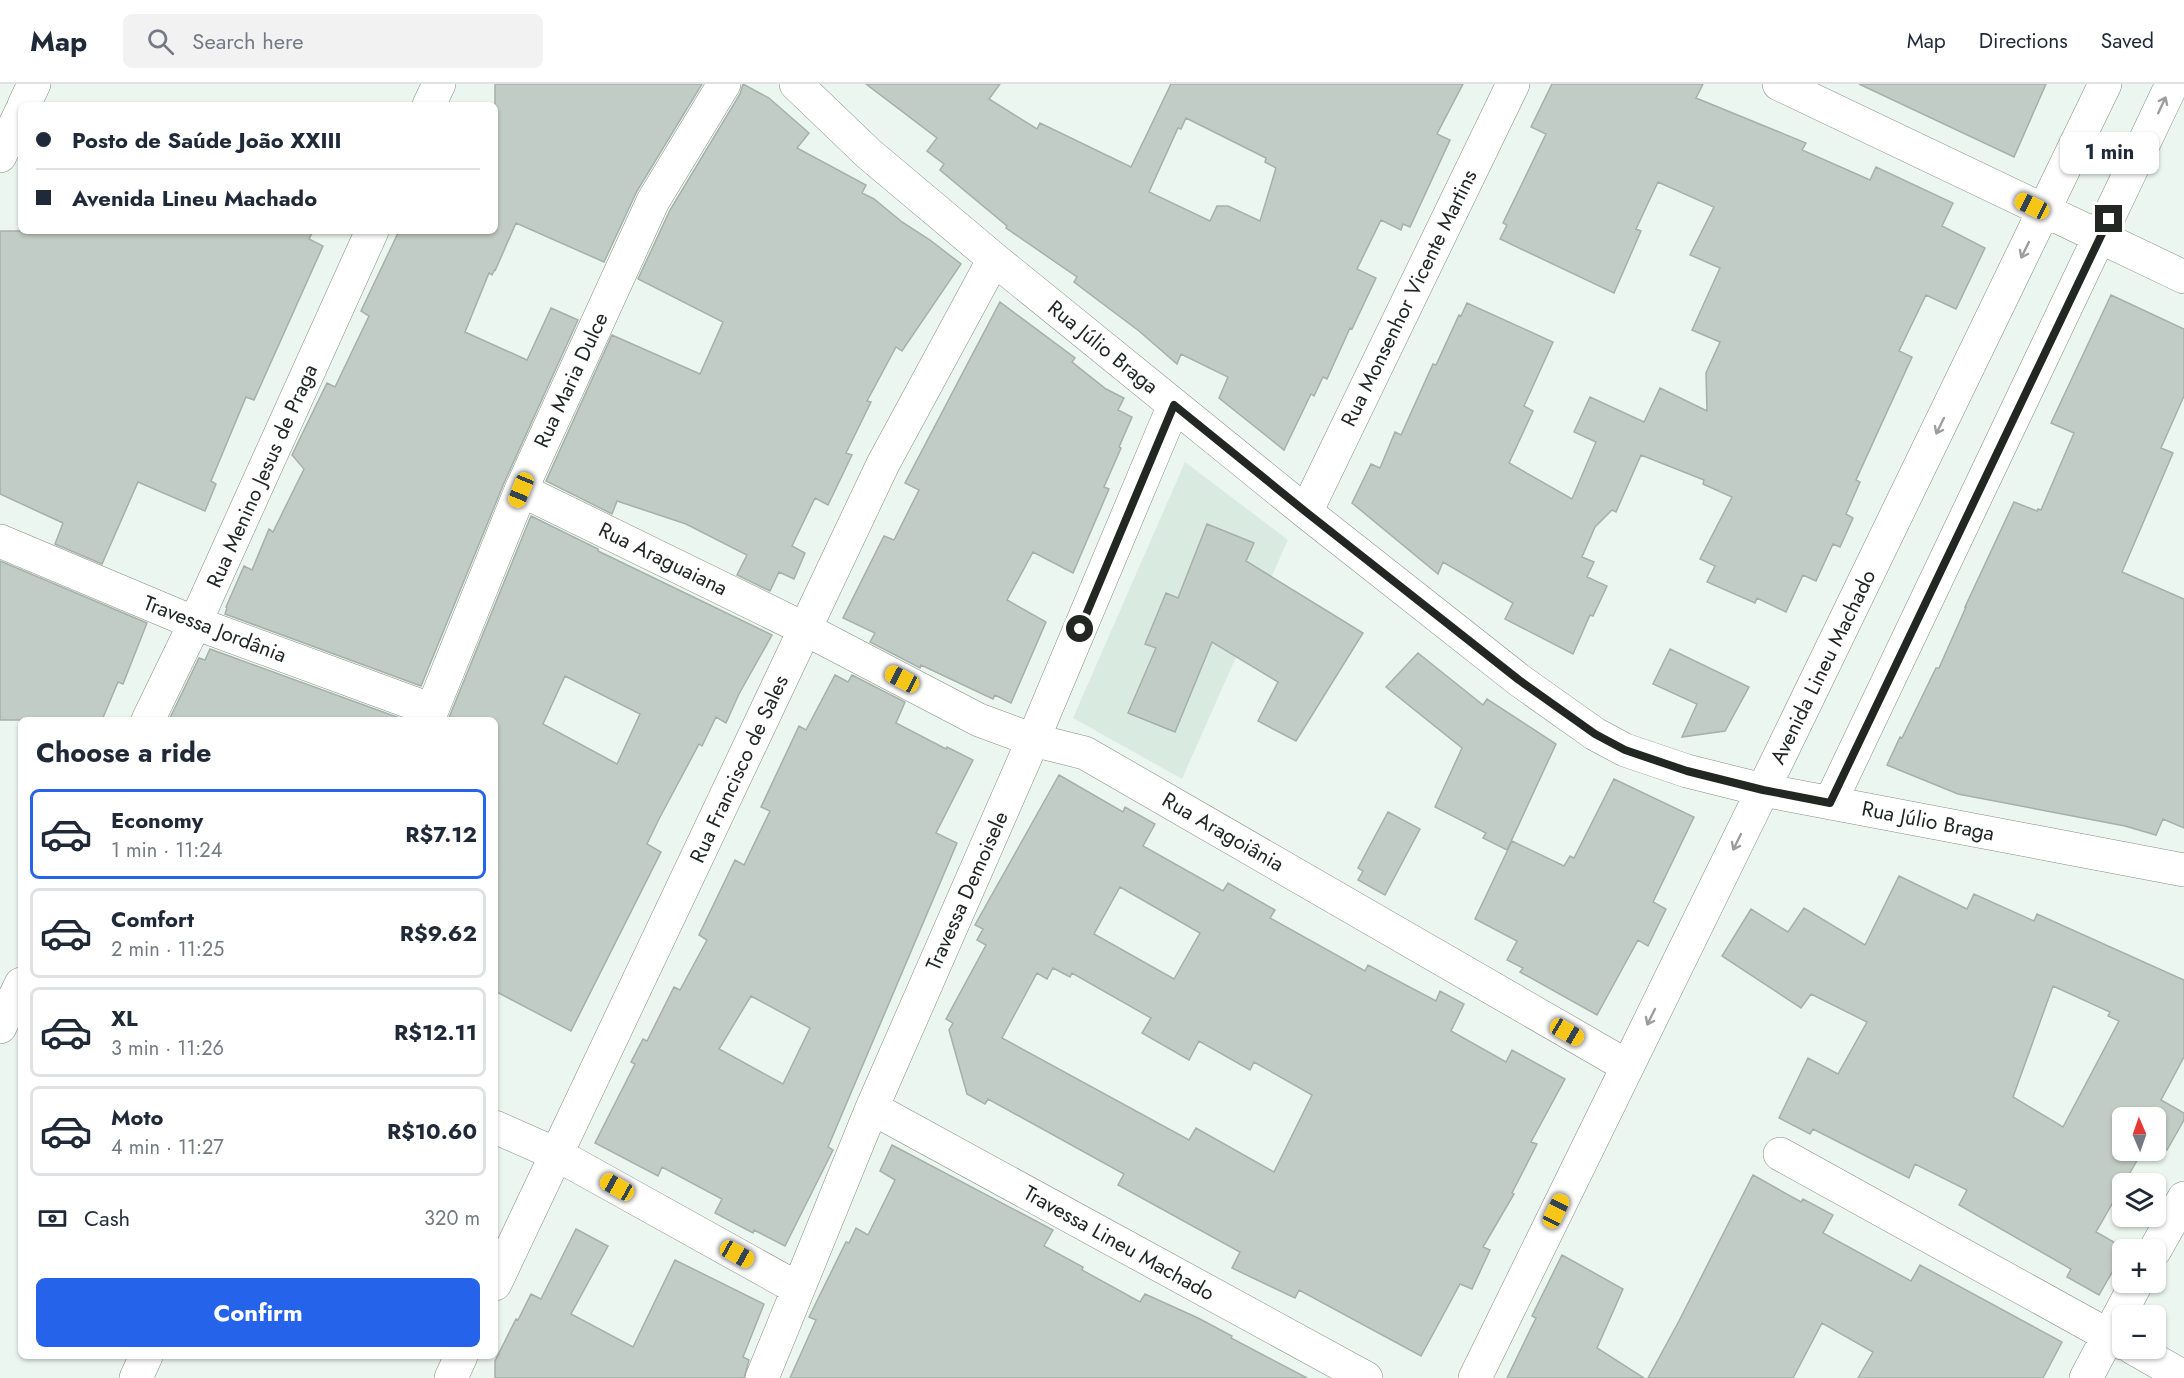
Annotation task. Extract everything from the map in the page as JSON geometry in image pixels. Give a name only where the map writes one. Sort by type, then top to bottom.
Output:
[{"type":"street","points":[[25,102],[34,84]]},
{"type":"street","points":[[430,102],[439,84]]},
{"type":"street","name":"Rua Maria Dulce","points":[[430,715],[521,490],[653,201],[724,84]]},
{"type":"street","name":"Rua Júlio Braga","points":[[796,84],[869,154],[994,259],[1306,512],[1519,680],[1595,734],[1625,750],[1687,771],[1763,790],[2184,870]]},
{"type":"street","name":"Rua Monsenhor Vicente Martins","points":[[1306,512],[1513,84]]},
{"type":"street","points":[[1779,84],[2184,277]]},
{"type":"street","name":"Avenida Lineu Machado","points":[[1475,1378],[2105,84]]},
{"type":"street","points":[[1830,803],[2172,84]]},
{"type":"street","points":[[0,156],[18,118]]},
{"type":"street","name":"Rua Menino Jesus de Praga","points":[[149,717],[195,623],[371,234]]},
{"type":"street","name":"Rua Francisco de Sales","points":[[498,1278],[883,464],[994,259]]},
{"type":"street","name":"Travessa Demoisele","points":[[762,1378],[872,1108],[1033,740],[1174,405]]},
{"type":"street","name":"Rua Araguaiana","points":[[521,490],[805,629]]},
{"type":"street","name":"Travessa Jordânia","points":[[0,541],[195,623],[430,715]]},
{"type":"street","name":"Rua Aragoiânia","points":[[805,629],[979,720],[1033,740],[1085,753],[1627,1066]]},
{"type":"street","points":[[0,1027],[18,990]]},
{"type":"street","name":"Travessa Lineu Machado","points":[[872,1108],[1366,1378]]},
{"type":"street","points":[[498,1128],[556,1154],[797,1288]]},
{"type":"street","points":[[1780,1154],[2112,1337]]},
{"type":"street","points":[[2161,1239],[2184,1198]]},
{"type":"street","points":[[2086,1378],[2112,1351]]},
{"type":"street","points":[[136,1378],[145,1359]]},
{"type":"street","points":[[451,1378],[460,1359]]},
{"type":"street","points":[[2152,1359],[2184,1377]]},
{"type":"shaded area","points":[[1185,462],[1288,540],[1182,779],[1073,718]]},
{"type":"building","points":[[495,84],[702,84],[637,191],[604,262],[516,223],[495,271],[495,269],[492,275],[489,273],[465,332],[527,360],[551,308],[578,320],[504,483],[421,686],[225,614],[244,566],[252,570],[269,529],[273,532],[304,469],[292,455],[327,383],[335,387],[369,316],[361,311],[398,234],[498,234],[498,102],[495,102]]},
{"type":"building","points":[[743,84],[769,98],[809,133],[797,148],[866,185],[862,193],[874,199],[961,264],[902,351],[896,347],[867,401],[871,402],[846,453],[852,455],[828,505],[815,498],[792,546],[805,553],[794,579],[779,572],[770,591],[737,575],[747,555],[686,524],[617,501],[612,514],[546,481],[612,335],[700,374],[723,322],[638,279],[670,210],[740,94]]},
{"type":"building","points":[[866,84],[1000,84],[989,99],[1037,129],[1040,123],[1131,167],[1171,84],[1463,84],[1437,134],[1450,140],[1410,227],[1403,224],[1401,230],[1381,220],[1357,269],[1376,278],[1327,379],[1323,377],[1314,396],[1311,394],[1284,450],[1219,398],[1228,377],[1181,354],[1177,364],[1139,331],[1074,282],[1077,277],[1006,228],[1007,226],[940,170],[944,164],[927,151],[937,138]],"holes":[[[1186,118],[1266,158],[1265,162],[1276,168],[1260,221],[1228,206],[1217,206],[1210,221],[1149,192],[1178,128],[1181,129]]]},
{"type":"building","points":[[1552,84],[1703,84],[1696,98],[1806,143],[1802,150],[1870,180],[1876,167],[1953,203],[1942,226],[1985,248],[1956,309],[1926,295],[1899,351],[1912,357],[1856,480],[1860,482],[1846,514],[1853,518],[1840,547],[1833,544],[1816,581],[1803,575],[1786,612],[1757,598],[1755,603],[1707,582],[1715,566],[1700,559],[1732,497],[1703,484],[1704,480],[1641,455],[1616,512],[1612,510],[1595,527],[1582,557],[1594,562],[1587,577],[1607,586],[1593,616],[1590,615],[1573,654],[1505,619],[1513,603],[1443,562],[1438,574],[1352,503],[1371,464],[1380,468],[1395,432],[1401,435],[1433,364],[1436,365],[1467,303],[1553,342],[1524,406],[1533,411],[1509,463],[1572,499],[1596,442],[1574,432],[1590,397],[1644,422],[1660,388],[1707,411],[1706,373],[1720,342],[1692,330],[1720,268],[1690,255],[1714,207],[1658,182],[1636,229],[1641,231],[1614,293],[1500,239],[1507,225],[1503,223],[1546,134],[1531,127]]},
{"type":"building","points":[[1859,84],[2046,84],[2014,157]]},
{"type":"building","points":[[0,231],[18,231],[18,234],[312,234],[309,239],[323,246],[254,400],[246,397],[211,481],[216,484],[205,511],[138,482],[102,564],[55,544],[63,523],[0,494]]},
{"type":"building","points":[[2111,295],[2184,329],[2184,396],[2161,448],[2173,453],[2122,572],[2184,599],[2184,828],[2163,819],[2156,835],[2125,826],[1958,794],[1887,765],[1936,668],[1939,668],[2014,502],[2037,511],[2041,510],[2074,433],[2051,423]]},
{"type":"building","points":[[1000,302],[1075,358],[1072,362],[1106,389],[1124,398],[1118,410],[1132,417],[1104,487],[1109,489],[1073,573],[1033,552],[1007,600],[1046,622],[1011,703],[995,695],[993,699],[921,665],[920,668],[870,642],[875,633],[843,618],[884,536],[894,540],[919,490],[905,483]]},
{"type":"building","points":[[531,516],[772,635],[739,694],[726,723],[716,717],[702,746],[699,744],[659,819],[647,844],[661,852],[571,1031],[498,993],[498,717],[449,717]],"holes":[[[565,676],[640,714],[617,764],[543,724]]]},
{"type":"building","points":[[1207,524],[1254,543],[1246,561],[1363,633],[1296,741],[1258,721],[1278,682],[1212,642],[1175,732],[1128,713],[1156,648],[1145,644],[1166,593],[1178,598]]},
{"type":"building","points":[[0,561],[147,623],[123,684],[118,682],[103,717],[18,717],[18,720],[0,720]]},
{"type":"building","points":[[210,649],[397,717],[170,717],[199,658],[205,660]]},
{"type":"building","points":[[1670,649],[1749,687],[1725,731],[1682,737],[1697,704],[1653,684]]},
{"type":"building","points":[[1418,653],[1483,705],[1487,699],[1556,744],[1507,850],[1483,838],[1486,833],[1435,807],[1462,748],[1386,687]]},
{"type":"building","points":[[835,675],[848,682],[852,675],[905,702],[896,723],[973,760],[936,833],[957,843],[828,1147],[833,1150],[785,1246],[754,1230],[753,1233],[715,1213],[722,1199],[662,1167],[658,1176],[595,1143],[635,1064],[631,1062],[643,1039],[647,1041],[674,987],[680,990],[707,940],[699,935],[735,860],[744,865],[770,811],[761,807],[799,726],[806,730]],"holes":[[[751,996],[810,1028],[783,1084],[719,1049]]]},
{"type":"building","points":[[1059,775],[1123,812],[1125,807],[1155,824],[1143,846],[1223,891],[1228,883],[1275,910],[1270,918],[1365,971],[1368,965],[1436,1001],[1440,991],[1464,1004],[1451,1031],[1506,1062],[1512,1050],[1565,1079],[1531,1142],[1537,1144],[1512,1193],[1514,1194],[1483,1247],[1490,1250],[1472,1289],[1460,1284],[1421,1356],[1299,1290],[1295,1298],[1232,1268],[1240,1252],[1118,1185],[1124,1174],[988,1099],[985,1104],[967,1094],[949,1030],[953,1023],[946,1019],[986,945],[977,940],[983,929],[975,925]],"holes":[[[1120,887],[1200,933],[1174,979],[1094,934]],[[1053,968],[1070,977],[1072,973],[1151,1018],[1142,1033],[1189,1060],[1199,1041],[1250,1070],[1254,1062],[1312,1095],[1274,1172],[1196,1128],[1189,1140],[1002,1038],[1037,973],[1047,979]]]},
{"type":"building","points":[[1614,779],[1694,817],[1653,902],[1666,909],[1648,946],[1638,940],[1597,1015],[1520,972],[1523,968],[1507,960],[1517,941],[1475,919],[1512,841],[1564,866],[1570,856],[1574,858]]},
{"type":"building","points":[[1388,812],[1420,829],[1385,895],[1358,880],[1363,871],[1358,868]]},
{"type":"building","points":[[1899,876],[1967,909],[1974,894],[2034,921],[2037,914],[2184,980],[2184,1057],[2161,1100],[2184,1113],[2184,1120],[2167,1150],[2166,1107],[2112,1107],[2112,1161],[2137,1161],[2130,1173],[2112,1173],[2112,1204],[2096,1232],[2112,1241],[2112,1272],[2099,1295],[2067,1277],[2071,1269],[1959,1205],[1967,1190],[1915,1164],[1909,1178],[1813,1129],[1810,1134],[1779,1118],[1808,1058],[1838,1074],[1867,1022],[1811,994],[1801,1008],[1722,956],[1751,909],[1788,932],[1804,908],[1865,945]],"holes":[[[2053,986],[2110,1012],[2108,1016],[2119,1021],[2063,1127],[2013,1097]]]},
{"type":"building","points":[[892,1145],[1053,1230],[1044,1246],[1083,1267],[1082,1270],[1140,1302],[1145,1294],[1198,1318],[1307,1378],[790,1378],[816,1320],[809,1317],[846,1242],[849,1243],[856,1228],[868,1235],[895,1180],[880,1171]]},
{"type":"building","points":[[1753,1175],[1801,1202],[1803,1199],[1833,1215],[1823,1233],[1911,1281],[1920,1265],[2062,1342],[2043,1378],[1858,1378],[1873,1352],[1822,1323],[1793,1378],[1648,1378]]},
{"type":"building","points":[[576,1229],[608,1246],[571,1314],[633,1347],[675,1260],[764,1304],[743,1357],[749,1360],[744,1378],[495,1378],[495,1361],[516,1319],[518,1320],[531,1294],[541,1299]]},
{"type":"building","points":[[1562,1255],[1623,1289],[1597,1348],[1644,1378],[1507,1378],[1536,1318],[1532,1316]]},
{"type":"route","points":[[1080,629],[1174,405],[1519,680],[1595,734],[1625,750],[1687,771],[1763,790],[1830,803],[2109,219]]}]
